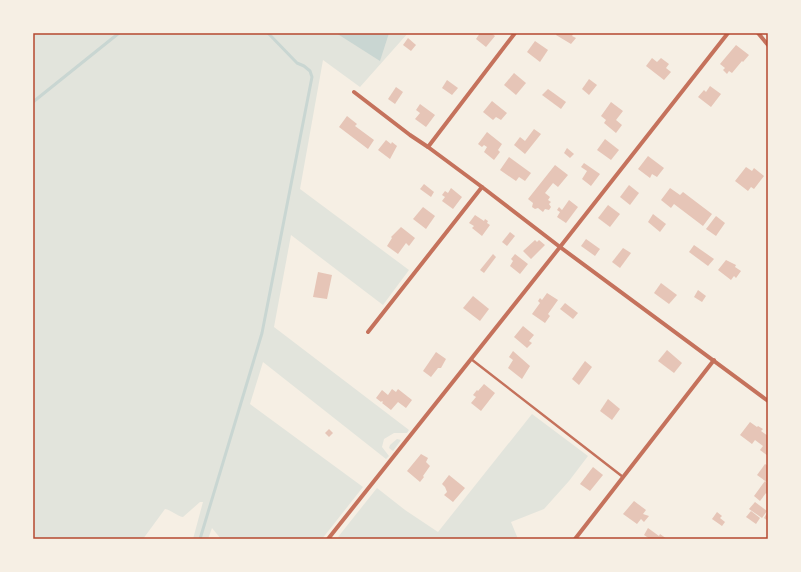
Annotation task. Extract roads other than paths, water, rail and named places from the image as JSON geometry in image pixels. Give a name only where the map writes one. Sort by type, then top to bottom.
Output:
[{"type":"street","points":[[428,147],[515,33]]},
{"type":"street","points":[[328,539],[728,33]]},
{"type":"street","points":[[758,33],[768,44]]},
{"type":"street","points":[[354,92],[410,136],[428,147],[482,186],[560,247],[768,401]]},
{"type":"street","points":[[368,332],[482,186]]},
{"type":"street","points":[[575,539],[714,360]]},
{"type":"lane","points":[[471,359],[623,477]]},
{"type":"waterway","points":[[33,102],[119,33]]},
{"type":"waterway","points":[[200,539],[262,333],[312,77],[310,71],[297,63],[268,33]]}]
